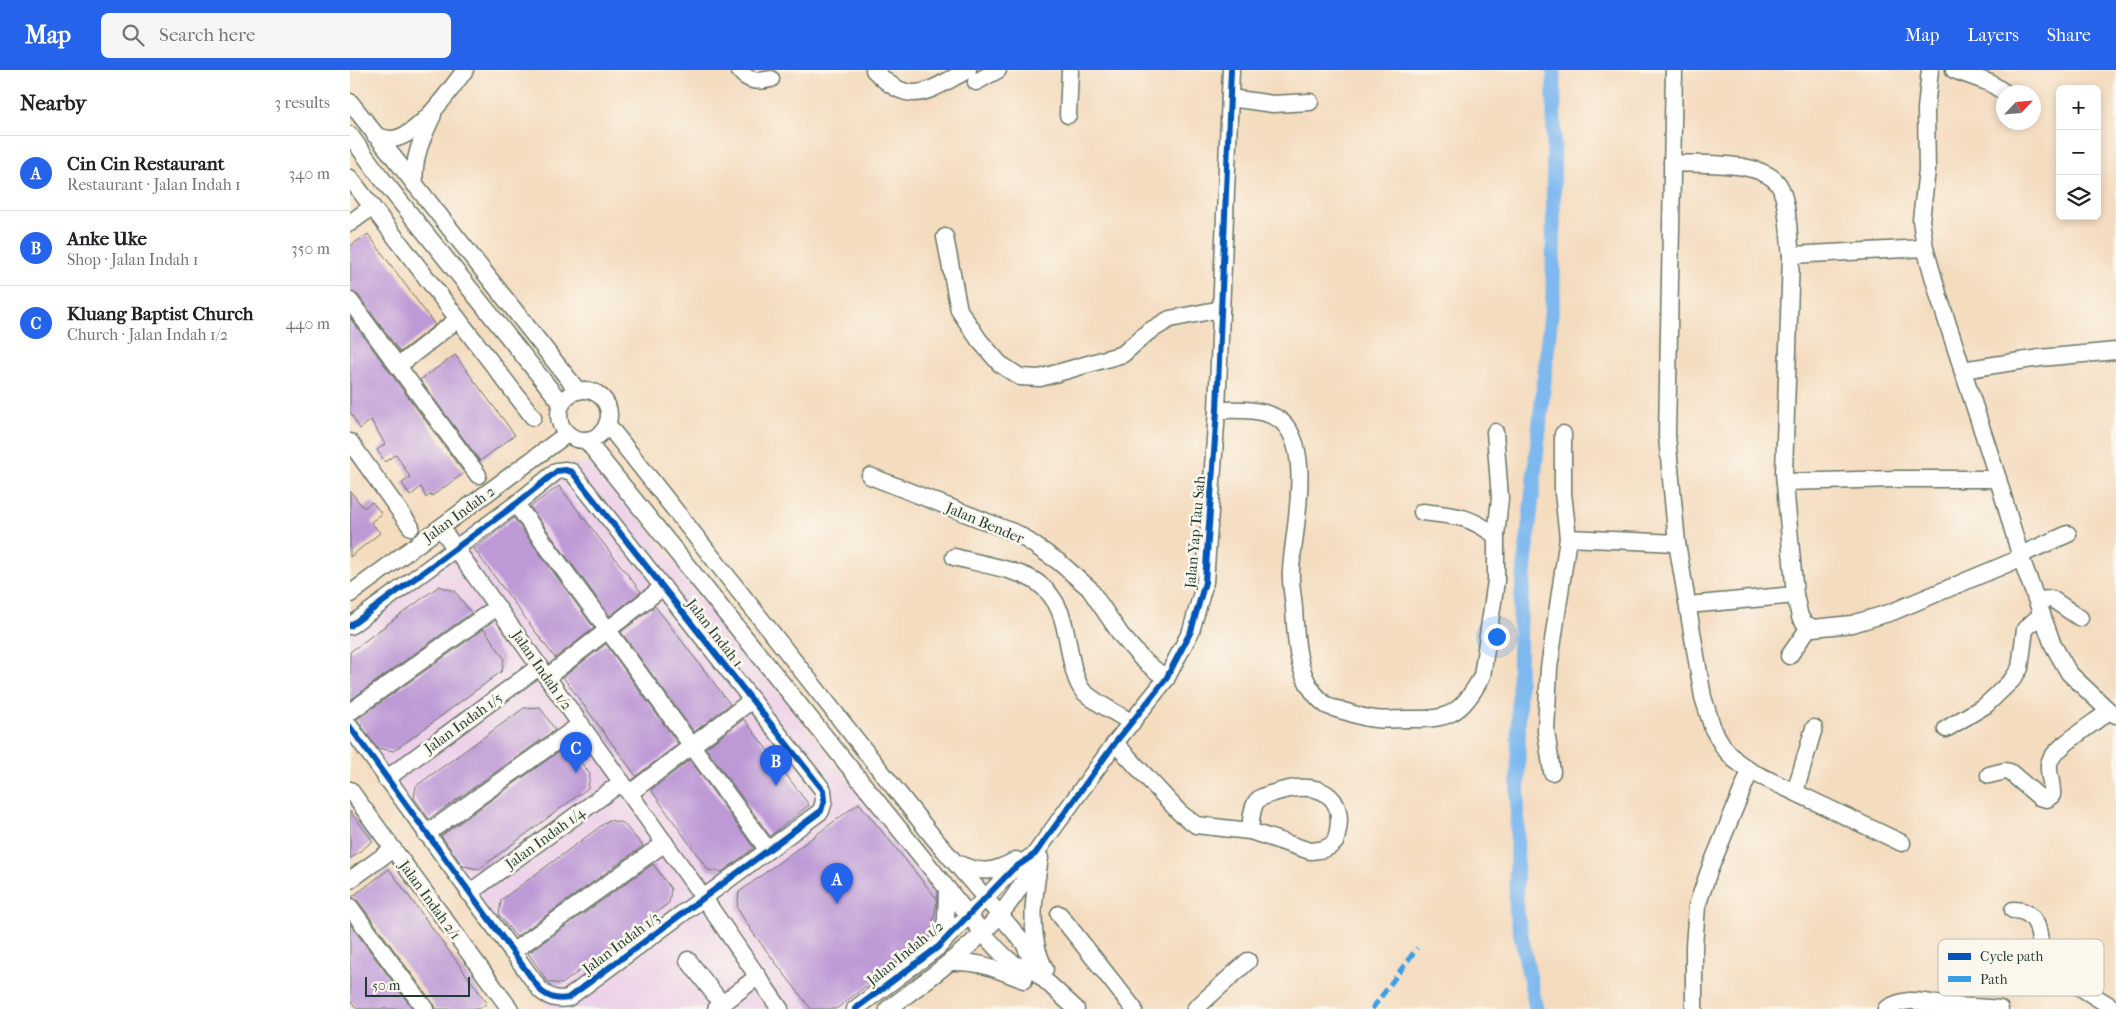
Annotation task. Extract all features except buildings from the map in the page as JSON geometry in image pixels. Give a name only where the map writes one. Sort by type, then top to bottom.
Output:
[{"type":"street","points":[[375,135],[388,139],[397,138],[414,128],[437,106],[465,70]]},
{"type":"street","points":[[739,70],[749,80],[760,82],[771,79]]},
{"type":"street","points":[[874,70],[896,90],[909,94],[998,70]]},
{"type":"street","points":[[1068,115],[1070,70]]},
{"type":"street","name":"Jalan Yap Tau Sah","points":[[969,915],[984,897],[1013,869],[1038,849],[1116,743],[1166,680],[1191,631],[1205,582],[1217,410],[1231,70]]},
{"type":"street","points":[[1674,70],[1667,436],[1677,543],[1703,697],[1713,729],[1724,748],[1735,760],[1750,771],[1902,843]]},
{"type":"street","points":[[1930,70],[1926,110],[1928,170],[1920,220],[1926,248],[1962,370],[1998,479],[2020,557],[2054,645],[2069,673],[2112,713],[2067,742],[2051,759],[2049,764],[2053,790],[2052,795],[2047,799],[2039,797],[2010,772],[2005,771],[1989,775]]},
{"type":"street","points":[[1954,70],[1996,87]]},
{"type":"street","points":[[1230,98],[1272,104],[1310,102]]},
{"type":"street","points":[[350,102],[578,391]]},
{"type":"street","points":[[415,185],[413,171],[419,145],[437,106]]},
{"type":"street","points":[[350,135],[385,183],[562,404]]},
{"type":"street","points":[[1672,163],[1740,167],[1758,170],[1771,176],[1781,189],[1791,255],[1785,417],[1785,482],[1795,594],[1800,617],[1813,628],[1852,624],[1892,612],[2020,557],[2068,534]]},
{"type":"street","points":[[350,178],[534,417]]},
{"type":"street","points":[[350,223],[372,207]]},
{"type":"street","points":[[945,237],[959,310],[979,340],[1000,364],[1020,377],[1040,378],[1123,354],[1148,332],[1170,319],[1221,309]]},
{"type":"street","points":[[1791,255],[1926,248]]},
{"type":"street","points":[[350,301],[478,475]]},
{"type":"street","points":[[398,366],[458,318]]},
{"type":"street","points":[[1962,370],[2068,355],[2116,351]]},
{"type":"street","points":[[587,390],[596,393],[607,407],[609,416],[607,424],[595,438],[586,440],[573,438],[567,434],[559,420],[562,404],[571,393],[587,390]]},
{"type":"street","points":[[1217,410],[1250,410],[1276,418],[1291,434],[1297,449],[1299,480],[1291,572],[1298,659],[1314,693],[1327,706],[1369,719],[1435,720],[1452,714],[1475,690],[1482,676],[1496,581],[1496,536],[1500,498],[1494,432]]},
{"type":"street","points":[[607,424],[953,860],[1024,943],[1036,972],[1076,1009]]},
{"type":"street","name":"Jalan Indah 2","points":[[350,594],[567,434]]},
{"type":"street","points":[[1552,772],[1546,731],[1549,668],[1568,538],[1563,494],[1563,434]]},
{"type":"street","points":[[586,440],[983,934],[1010,961],[1020,968],[1036,972]]},
{"type":"street","points":[[350,442],[411,527]]},
{"type":"street","name":"Jalan Indah 1","points":[[350,626],[516,504],[557,471],[565,470],[572,472],[823,790],[824,800],[821,810],[703,897]]},
{"type":"street","name":"Jalan Bender","points":[[870,476],[1018,534],[1059,562],[1089,588],[1121,635],[1142,659],[1166,680]]},
{"type":"street","points":[[1785,482],[1998,479]]},
{"type":"street","points":[[516,504],[767,849]]},
{"type":"street","points":[[1422,512],[1468,519],[1479,523],[1496,536]]},
{"type":"street","name":"Jalan Indah 1/2","points":[[441,528],[703,897],[758,976],[777,1008]]},
{"type":"street","points":[[1568,538],[1677,543]]},
{"type":"street","points":[[954,557],[1027,576],[1048,592],[1055,599],[1062,612],[1069,654],[1076,680],[1084,691],[1132,723]]},
{"type":"street","name":"Jalan Indah 1/5","points":[[386,779],[607,630],[662,587]]},
{"type":"street","points":[[1688,605],[1795,594]]},
{"type":"street","points":[[1946,729],[1986,705],[2012,680],[2020,668],[2025,629],[2040,607],[2052,600],[2080,618]]},
{"type":"street","points":[[350,712],[497,607]]},
{"type":"street","points":[[1788,656],[1810,626]]},
{"type":"street","name":"Jalan Indah 1/4","points":[[469,893],[692,746],[752,700]]},
{"type":"street","points":[[426,834],[581,724]]},
{"type":"street","points":[[350,728],[512,952],[665,843]]},
{"type":"street","points":[[1795,792],[1814,728]]},
{"type":"street","points":[[1116,743],[1180,813],[1196,825],[1250,831],[1310,851],[1324,850],[1334,842],[1340,818],[1335,801],[1326,793],[1314,787],[1287,788],[1263,796],[1255,803],[1250,831]]},
{"type":"street","points":[[1694,1009],[1694,946],[1697,906],[1709,871],[1750,771]]},
{"type":"street","name":"Jalan Indah 2/1","points":[[350,790],[508,1008]]},
{"type":"street","points":[[350,880],[393,849]]},
{"type":"street","points":[[953,860],[973,870],[995,869],[1038,849]]},
{"type":"street","points":[[888,1009],[950,962],[983,934],[1025,879],[1038,849]]},
{"type":"street","points":[[1038,849],[1033,920],[1043,966],[1055,990]]},
{"type":"street","points":[[938,947],[946,920],[947,889]]},
{"type":"street","name":"Jalan Indah 1/3","points":[[512,952],[541,991],[550,998],[559,1000],[568,998],[703,897]]},
{"type":"street","points":[[350,907],[425,1009]]},
{"type":"street","points":[[2013,910],[2022,910],[2034,918],[2038,928],[2039,939]]},
{"type":"street","points":[[1059,914],[1134,1009]]},
{"type":"street","name":"Jalan Indah 1/2","points":[[855,1009],[938,947],[969,915]]},
{"type":"street","points":[[688,960],[719,1006],[758,976]]},
{"type":"street","points":[[1195,1009],[1248,961]]},
{"type":"street","points":[[950,962],[982,964],[1055,990]]},
{"type":"street","points":[[2094,996],[2115,1009]]},
{"type":"street","points":[[1886,1009],[1898,1002],[1909,1000],[1922,1000],[1944,1005],[2000,1009]]},
{"type":"shaded area","points":[[595,462],[942,897],[935,943],[846,1009],[549,1009],[350,737],[350,618],[554,466]]},
{"type":"waterway","points":[[1536,1009],[1516,910],[1520,613],[1553,295],[1554,70]]},
{"type":"marked path","points":[[1372,1009],[1417,948]]},
{"type":"cycle path","points":[[855,1009],[938,947],[1013,869],[1035,854],[1115,743],[1166,679],[1191,631],[1205,582],[1217,410],[1231,70]]},
{"type":"cycle path","points":[[350,626],[516,504],[557,471],[565,470],[572,472],[823,790],[824,801],[821,811],[568,998],[557,999],[541,991],[350,727]]},
{"type":"place","name":"Kluang Baptist Church","points":[[576,773]]},
{"type":"place","name":"Anke Uke","points":[[776,786]]},
{"type":"place","name":"Cin Cin Restaurant","points":[[837,904]]}]
